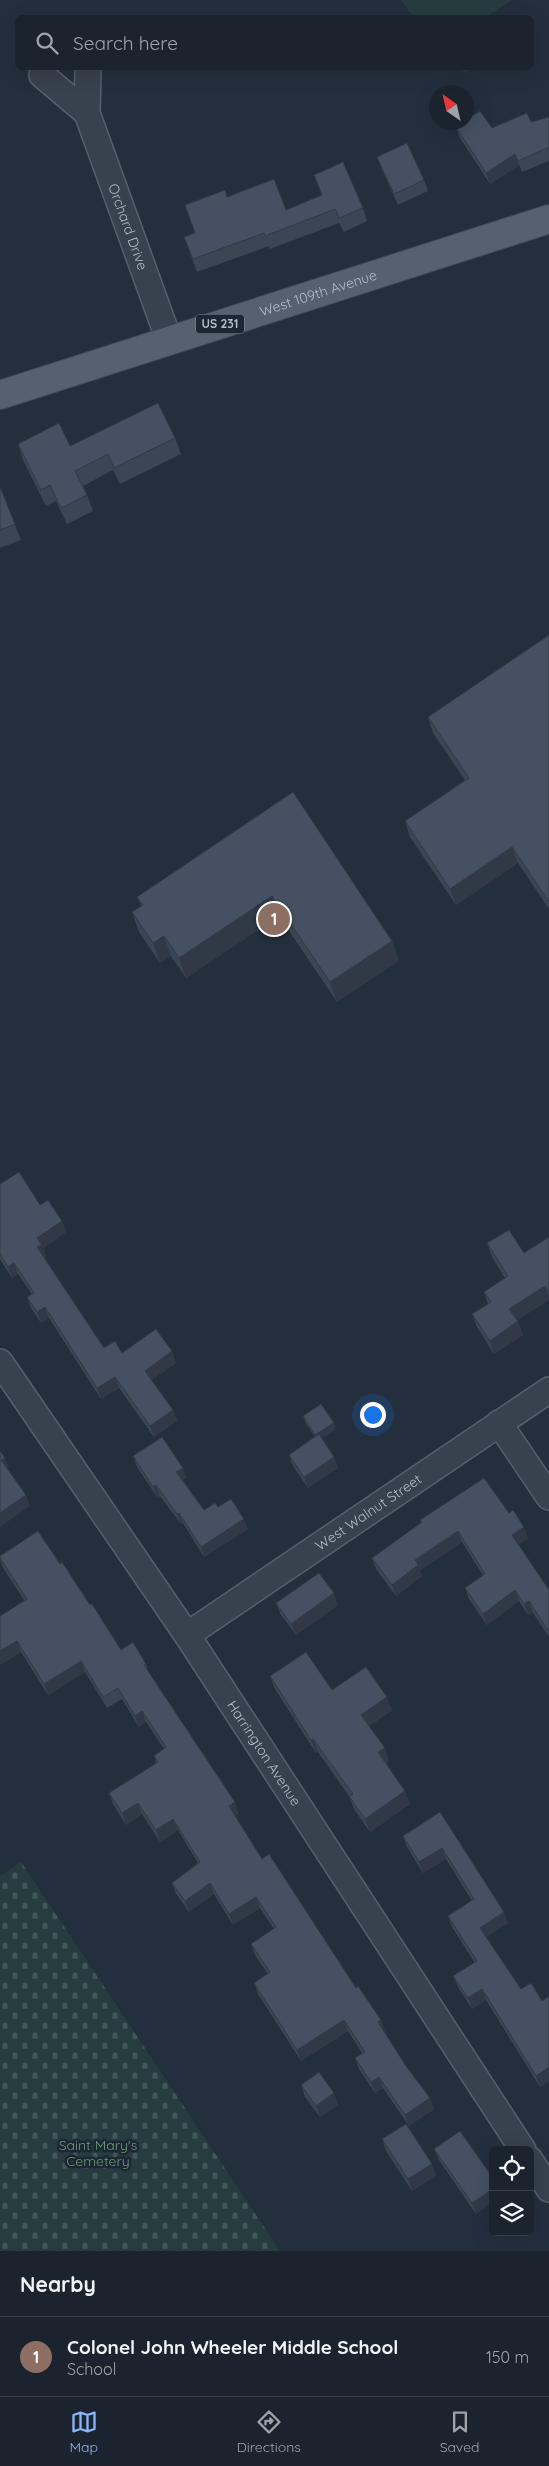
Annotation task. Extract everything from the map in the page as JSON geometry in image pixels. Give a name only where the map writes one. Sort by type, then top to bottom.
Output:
[{"type":"main road","name":"West 109th Avenue","points":[[0,395],[549,219]]},
{"type":"street","name":"Orchard Drive","points":[[43,70],[42,74],[86,113]]},
{"type":"street","name":"Orchard Drive","points":[[88,70],[86,113],[169,340]]},
{"type":"street","name":"Harrington Avenue","points":[[0,1362],[187,1635],[521,2146]]},
{"type":"street","name":"West Walnut Street","points":[[187,1635],[549,1390]]},
{"type":"street","points":[[499,1423],[549,1498]]},
{"type":"street","points":[[534,2166],[549,2189]]},
{"type":"green space","points":[[401,0],[512,0],[489,15],[412,15]]},
{"type":"green space","name":"Saint Mary's Cemetery","points":[[21,1862],[280,2251],[0,2251],[0,1876]]},
{"type":"building","points":[[480,111],[492,128],[527,113],[531,122],[549,117],[549,147],[518,161],[515,154],[486,173],[458,130],[474,130],[474,115]]},
{"type":"building","points":[[407,143],[424,180],[394,194],[377,157]]},
{"type":"building","points":[[343,162],[363,208],[339,218],[335,209],[265,236],[264,233],[193,259],[184,237],[195,233],[185,205],[225,190],[227,197],[274,179],[286,210],[322,195],[314,175]]},
{"type":"building","points":[[158,403],[175,438],[114,468],[108,454],[75,471],[87,495],[61,508],[50,485],[41,490],[18,444],[59,423],[70,446]]},
{"type":"building","points":[[0,487],[15,524],[0,530]]},
{"type":"building","points":[[549,635],[549,902],[512,847],[450,889],[405,821],[469,778],[428,717]]},
{"type":"building","points":[[293,792],[392,941],[330,982],[272,896],[179,958],[164,936],[153,943],[132,912],[143,905],[137,897]]},
{"type":"building","points":[[19,1172],[40,1205],[48,1200],[62,1221],[37,1238],[42,1245],[37,1247],[104,1348],[115,1341],[122,1353],[156,1329],[172,1351],[145,1371],[173,1410],[150,1426],[115,1377],[97,1388],[45,1307],[37,1312],[27,1297],[34,1293],[14,1263],[8,1267],[0,1254],[0,1184]]},
{"type":"building","points":[[509,1230],[524,1253],[549,1237],[549,1292],[545,1286],[509,1309],[518,1321],[490,1341],[472,1314],[491,1302],[484,1292],[508,1276],[487,1243]]},
{"type":"building","points":[[321,1404],[334,1423],[315,1435],[303,1416]]},
{"type":"building","points":[[319,1434],[334,1457],[304,1477],[289,1455]]},
{"type":"building","points":[[162,1437],[183,1468],[176,1472],[204,1510],[215,1503],[218,1507],[231,1499],[244,1519],[201,1547],[179,1513],[177,1514],[156,1485],[153,1487],[133,1456]]},
{"type":"building","points":[[0,1451],[5,1458],[1,1460],[26,1495],[0,1513]]},
{"type":"building","points":[[484,1478],[509,1513],[513,1510],[524,1527],[512,1535],[549,1590],[549,1632],[529,1601],[524,1604],[515,1590],[483,1614],[465,1588],[485,1574],[458,1531],[415,1560],[418,1565],[392,1585],[372,1558],[422,1522],[420,1520]]},
{"type":"building","points":[[38,1531],[60,1564],[62,1562],[90,1605],[92,1604],[121,1650],[133,1642],[146,1664],[144,1665],[235,1802],[229,1806],[262,1859],[269,1854],[356,1988],[358,1986],[381,2020],[378,2022],[406,2066],[430,2098],[405,2115],[379,2077],[371,2082],[355,2058],[365,2052],[344,2020],[297,2050],[254,1983],[270,1972],[251,1944],[276,1927],[256,1897],[229,1914],[210,1883],[185,1901],[172,1883],[200,1862],[173,1819],[156,1830],[138,1803],[122,1813],[109,1793],[158,1762],[154,1756],[166,1747],[142,1711],[135,1716],[118,1688],[103,1697],[81,1661],[44,1684],[17,1641],[0,1651],[0,1616],[27,1599],[0,1556]]},
{"type":"building","points":[[319,1573],[334,1593],[291,1624],[276,1603]]},
{"type":"building","points":[[306,1652],[332,1690],[366,1667],[387,1697],[361,1715],[385,1748],[378,1752],[405,1791],[365,1819],[349,1796],[353,1794],[313,1739],[311,1740],[270,1676]]},
{"type":"building","points":[[440,1812],[504,1912],[480,1928],[521,1989],[531,1983],[542,2001],[549,1996],[549,2067],[536,2076],[482,1989],[468,1998],[453,1976],[477,1961],[448,1916],[474,1899],[442,1848],[419,1862],[403,1836]]},
{"type":"building","points":[[319,2072],[334,2093],[316,2106],[301,2085]]},
{"type":"building","points":[[406,2124],[432,2164],[408,2179],[382,2139]]},
{"type":"building","points":[[460,2131],[489,2172],[489,2192],[472,2203],[434,2149]]},
{"type":"place","name":"Colonel John Wheeler Middle School","points":[[274,919]]}]
